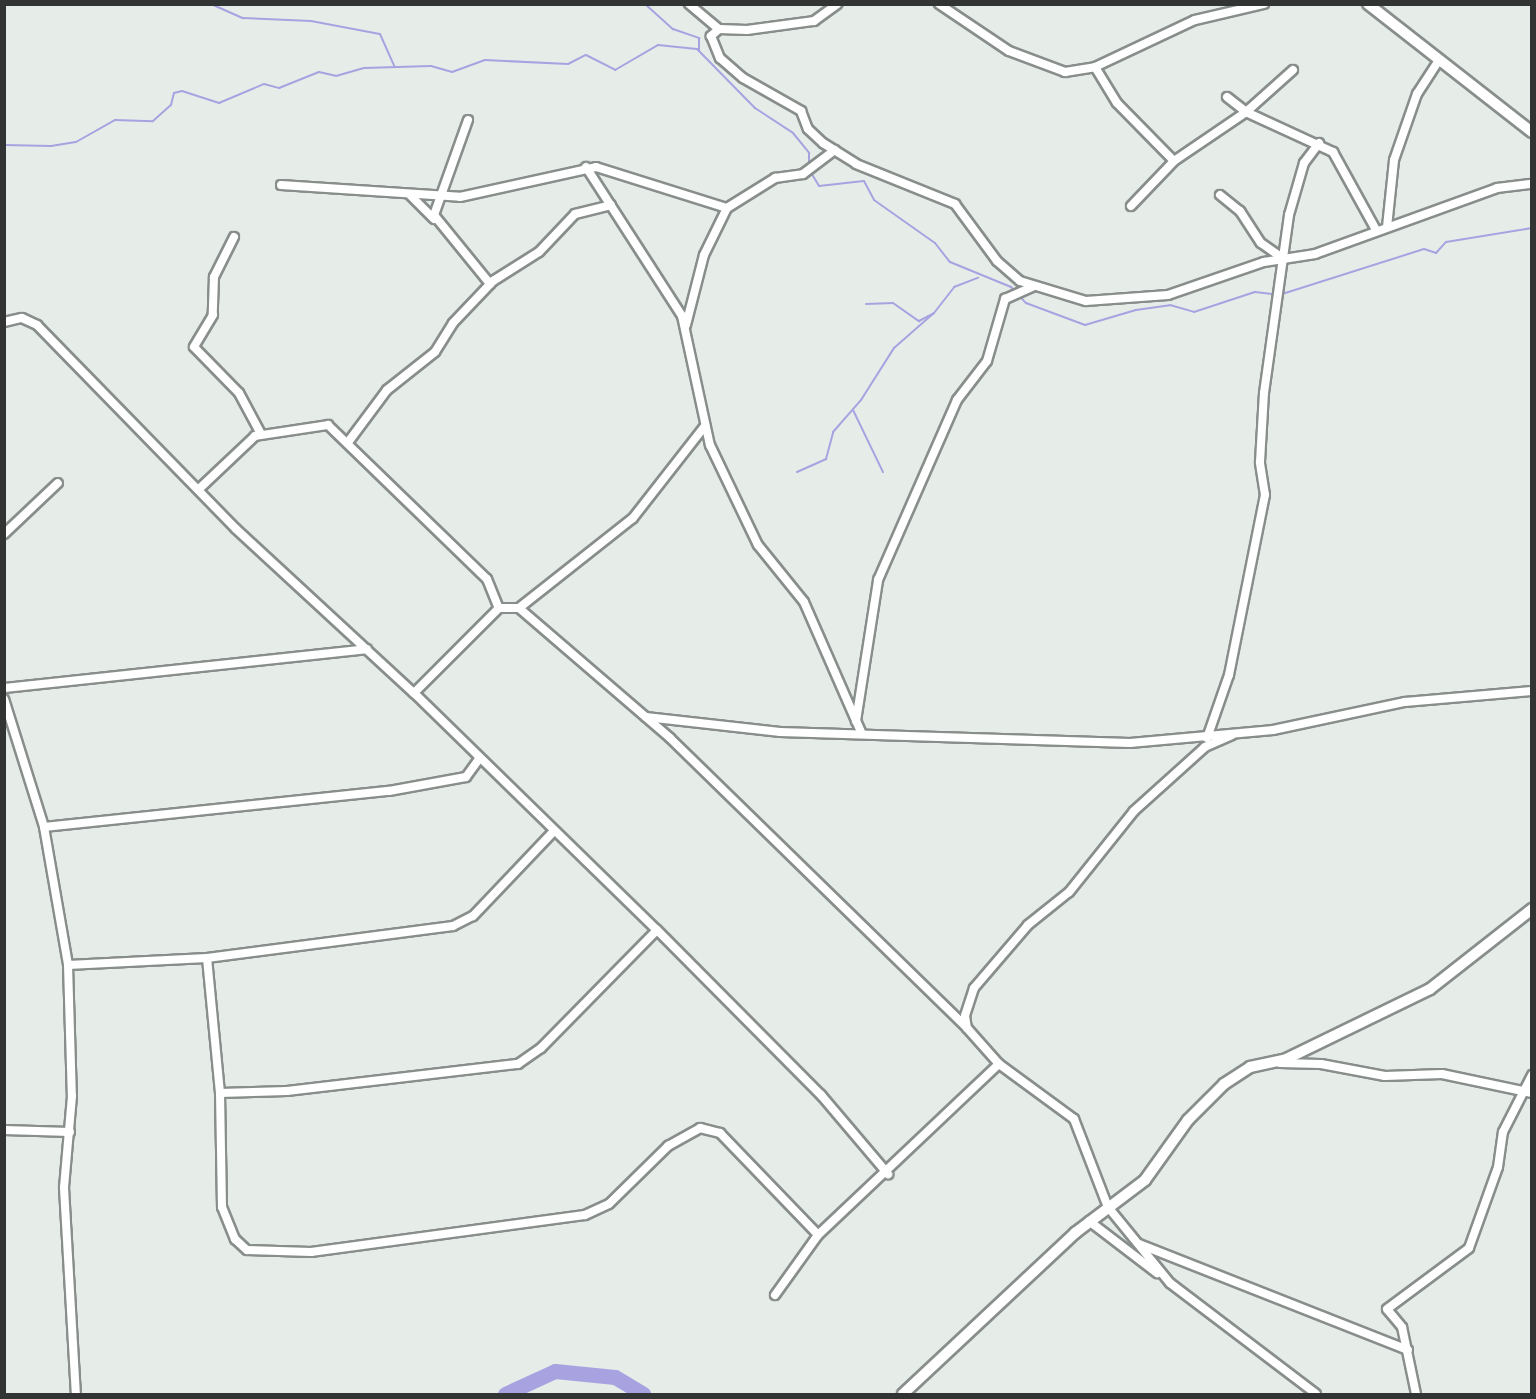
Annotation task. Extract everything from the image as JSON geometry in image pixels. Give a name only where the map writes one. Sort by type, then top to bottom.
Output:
[{"type":"street","points":[[688,4],[719,29],[784,28],[814,21],[834,6]]},
{"type":"street","points":[[939,4],[1017,55],[1065,72],[1095,67],[1195,20],[1264,4]]},
{"type":"street","points":[[1368,4],[1438,62],[1532,132]]},
{"type":"street","points":[[719,29],[711,36],[720,58],[743,78],[801,111],[808,129],[835,150],[856,164],[956,204],[998,261],[1032,287],[1086,301],[1140,301],[1284,257],[1315,254],[1497,188],[1532,184]]},
{"type":"street","points":[[1387,227],[1394,160],[1417,94],[1438,62]]},
{"type":"street","points":[[1095,67],[1117,103],[1173,161]]},
{"type":"street","points":[[1131,206],[1173,161],[1246,112],[1293,70]]},
{"type":"street","points":[[1227,96],[1246,112],[1319,143],[1347,169],[1376,230]]},
{"type":"street","points":[[436,222],[437,197],[468,120]]},
{"type":"street","points":[[1207,738],[1229,675],[1265,495],[1260,462],[1264,393],[1272,323],[1294,195],[1304,163],[1319,143]]},
{"type":"street","points":[[686,325],[704,255],[727,208],[775,178],[803,174],[835,150]]},
{"type":"street","points":[[281,185],[437,197],[488,192],[586,167],[623,172],[727,208]]},
{"type":"street","points":[[586,167],[686,325],[705,426],[758,545],[804,602],[862,734]]},
{"type":"street","points":[[410,195],[490,284]]},
{"type":"street","points":[[1220,195],[1240,211],[1261,243],[1284,257]]},
{"type":"street","points":[[349,441],[387,390],[435,352],[453,323],[490,284],[539,252],[575,214],[611,205]]},
{"type":"street","points":[[234,237],[214,277],[213,315],[194,347],[239,393],[261,435]]},
{"type":"street","points":[[856,722],[878,580],[957,400],[987,361],[1005,299],[1032,287]]},
{"type":"street","points":[[4,322],[22,318],[37,325],[199,489],[414,693],[479,759],[657,930],[821,1095],[888,1174]]},
{"type":"street","points":[[199,489],[261,435],[287,435],[322,424],[349,441],[487,579],[499,608]]},
{"type":"street","points":[[519,609],[633,518],[705,426]]},
{"type":"street","points":[[4,534],[58,483]]},
{"type":"street","points":[[414,693],[499,608],[519,609],[646,717],[967,1028],[999,1064],[1074,1119],[1108,1207],[1178,1289]]},
{"type":"street","points":[[4,688],[367,649]]},
{"type":"street","points":[[646,717],[776,732],[1017,742],[1207,738],[1405,702],[1532,691]]},
{"type":"street","points":[[4,699],[44,827],[68,965],[70,1132],[64,1188],[76,1395]]},
{"type":"street","points":[[967,1028],[969,996],[1022,931],[1068,892],[1140,806],[1205,747],[1232,735]]},
{"type":"street","points":[[44,827],[389,791],[466,777],[479,759]]},
{"type":"street","points":[[68,965],[207,958],[463,923],[554,831]]},
{"type":"street","points":[[1276,1063],[1445,980],[1532,909]]},
{"type":"street","points":[[220,1093],[287,1091],[518,1064],[541,1048],[657,930]]},
{"type":"street","points":[[207,958],[220,1093],[222,1207],[235,1239],[261,1253],[330,1250],[585,1215],[609,1204],[668,1146],[700,1128],[720,1133],[818,1235]]},
{"type":"street","points":[[903,1395],[1089,1221],[1145,1180],[1188,1120],[1224,1084],[1250,1067],[1276,1063],[1321,1064],[1385,1076],[1442,1074],[1527,1093]]},
{"type":"street","points":[[775,1295],[818,1235],[888,1174],[999,1064]]},
{"type":"street","points":[[1416,1395],[1402,1327],[1387,1310],[1472,1243],[1498,1167],[1503,1132],[1527,1093],[1532,1075]]},
{"type":"street","points":[[4,1130],[70,1132]]},
{"type":"street","points":[[1089,1221],[1316,1395]]},
{"type":"street","points":[[1137,1243],[1408,1350]]},
{"type":"waterway","points":[[211,4],[243,18],[311,21],[380,34],[395,67]]},
{"type":"waterway","points":[[645,4],[673,29],[699,38],[699,51]]},
{"type":"waterway","points":[[4,145],[51,146],[76,142],[115,120],[153,121],[171,105],[174,93],[182,91],[219,103],[264,84],[279,88],[319,72],[336,76],[364,68],[431,66],[452,72],[485,60],[568,64],[586,55],[615,70],[658,45],[697,49],[755,108],[793,133],[809,153],[809,165]]},
{"type":"waterway","points":[[810,171],[819,186],[864,181],[874,200],[935,243],[950,262],[1011,287],[1026,303],[1085,325],[1136,310],[1170,305],[1194,312],[1255,292],[1279,295],[1424,249],[1436,253],[1446,242],[1532,228]]},
{"type":"waterway","points":[[866,304],[893,303],[919,321],[934,313],[954,287],[978,278]]},
{"type":"waterway","points":[[797,472],[826,459],[833,432],[861,400],[894,348],[934,313]]},
{"type":"waterway","points":[[853,410],[883,472]]},
{"type":"waterway","points":[[505,1394],[555,1371],[615,1377],[643,1394]]}]
